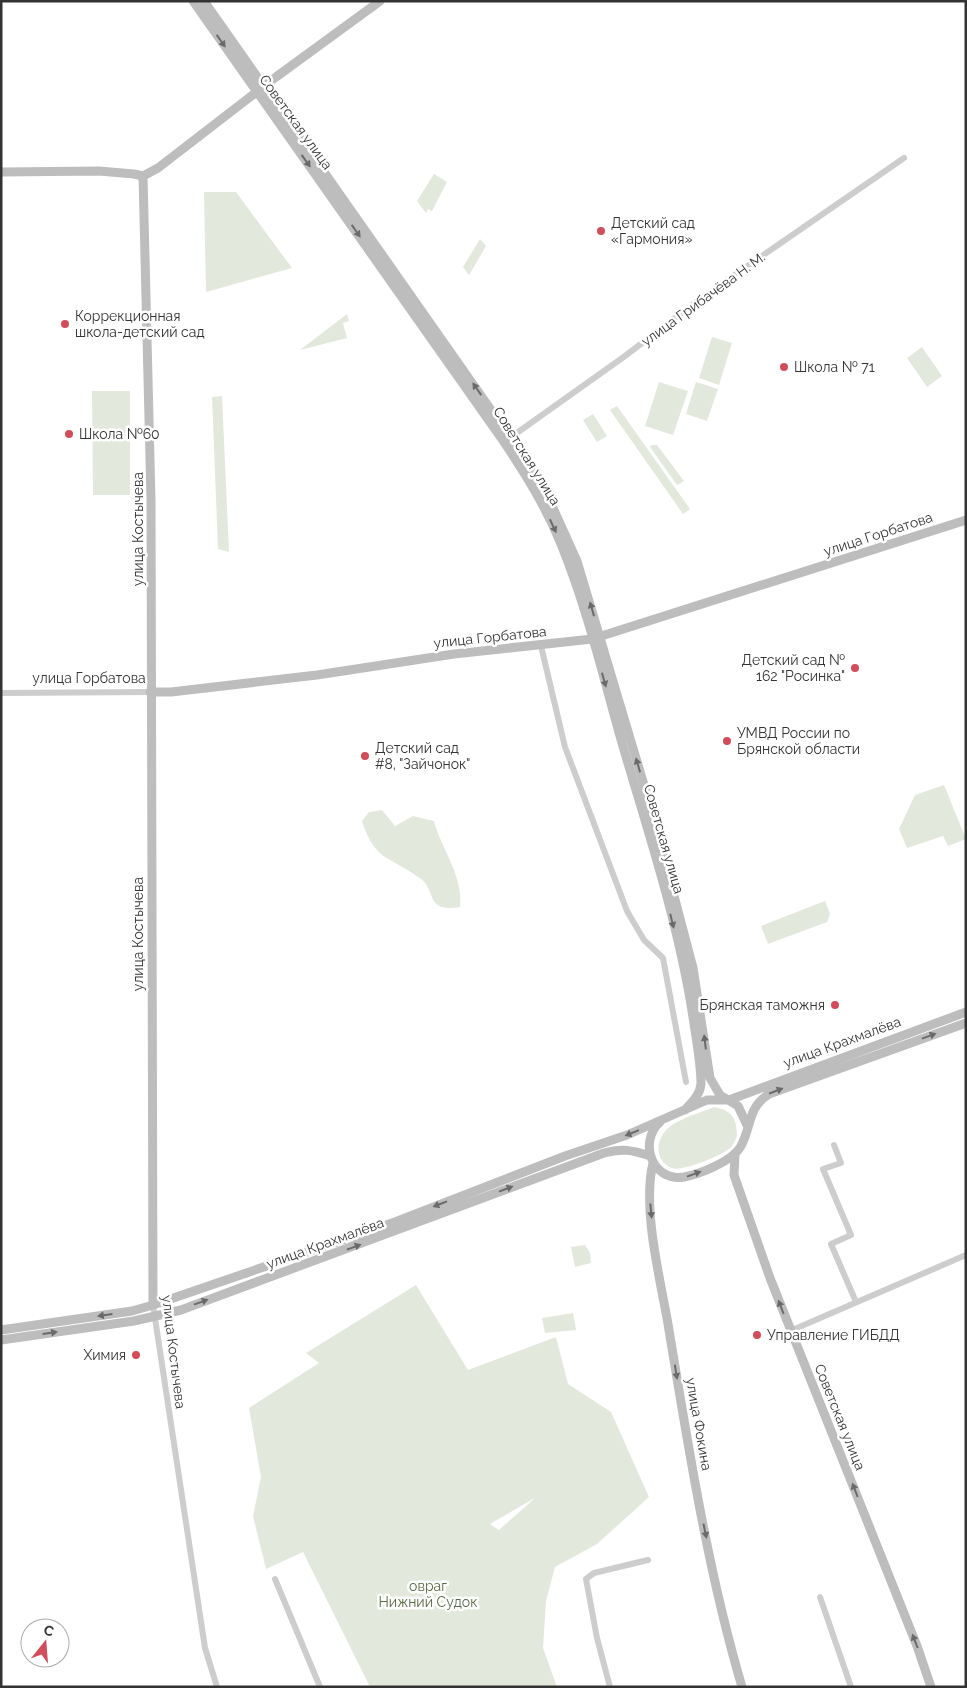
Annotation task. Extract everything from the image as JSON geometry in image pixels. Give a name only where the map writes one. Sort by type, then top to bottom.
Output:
[{"type":"main road","name":"Советская улица","points":[[193,1],[261,91],[507,439],[556,532],[596,637],[658,834],[693,968],[710,1078],[715,1089],[729,1100]]},
{"type":"main road","name":"Советская улица","points":[[204,1],[261,91]]},
{"type":"main road","points":[[1,172],[99,172],[143,176],[158,168],[380,1]]},
{"type":"main road","name":"улица Костычева","points":[[143,176],[144,277],[148,315],[150,413],[153,1305]]},
{"type":"main road","name":"улица Горбатова","points":[[150,692],[171,692],[317,675],[454,654],[541,646],[596,637],[966,520]]},
{"type":"main road","name":"Советская улица","points":[[596,637],[663,883],[686,977],[701,1086],[698,1095],[685,1110]]},
{"type":"main road","name":"улица Крахмалёва","points":[[729,1100],[966,1012]]},
{"type":"main road","points":[[748,1126],[738,1106],[729,1100],[707,1100],[662,1120],[650,1137],[648,1148],[651,1160],[664,1173],[680,1177],[717,1165],[735,1155],[741,1147],[758,1101],[769,1094],[966,1023]]},
{"type":"main road","name":"улица Крахмалёва","points":[[1,1330],[132,1311],[153,1305],[395,1222],[662,1120]]},
{"type":"main road","name":"улица Крахмалёва","points":[[1,1340],[134,1321],[181,1310],[611,1151],[627,1149],[651,1160]]},
{"type":"main road","name":"Советская улица","points":[[735,1155],[734,1175],[790,1331],[917,1646],[931,1687]]},
{"type":"main road","name":"улица Фокина","points":[[651,1160],[650,1186],[654,1238],[679,1395],[695,1484],[742,1687]]},
{"type":"street","name":"улица Грибачёва Н. М.","points":[[507,439],[731,277],[904,158]]},
{"type":"street","points":[[541,646],[565,747],[627,911],[644,940],[663,958],[686,1082]]},
{"type":"street","name":"улица Горбатова","points":[[1,693],[150,692]]},
{"type":"street","points":[[834,1145],[841,1163],[823,1169],[851,1235],[831,1244],[856,1302]]},
{"type":"street","points":[[790,1331],[966,1255]]},
{"type":"street","name":"улица Костычева","points":[[153,1305],[205,1648],[217,1687]]},
{"type":"street","points":[[610,1687],[597,1638],[586,1578],[594,1573],[648,1560]]},
{"type":"street","points":[[275,1580],[320,1687]]},
{"type":"street","points":[[820,1597],[851,1687]]},
{"type":"green space","points":[[434,174],[447,182],[432,211],[428,209],[426,213],[417,201]]},
{"type":"green space","points":[[204,192],[236,192],[292,268],[206,292]]},
{"type":"green space","points":[[480,239],[486,246],[469,275],[463,267]]},
{"type":"green space","points":[[347,314],[349,321],[343,323],[347,338],[300,350]]},
{"type":"green space","points":[[712,337],[732,343],[719,385],[699,378]]},
{"type":"green space","points":[[922,347],[942,376],[927,387],[907,358]]},
{"type":"green space","points":[[659,382],[688,391],[673,435],[645,426]]},
{"type":"green space","points":[[696,382],[718,389],[707,421],[686,414]]},
{"type":"green space","points":[[92,391],[130,391],[130,495],[93,495]]},
{"type":"green space","points":[[222,396],[229,552],[218,549],[212,397]]},
{"type":"green space","points":[[617,406],[690,509],[683,514],[610,410]]},
{"type":"green space","points":[[593,414],[607,436],[597,442],[583,420]]},
{"type":"green space","points":[[657,445],[684,481],[677,485],[650,447]]},
{"type":"green space","points":[[944,785],[966,839],[948,846],[943,836],[907,848],[899,829],[915,795]]},
{"type":"green space","points":[[382,810],[395,826],[413,816],[434,821],[455,873],[460,895],[460,907],[441,907],[436,904],[426,884],[421,879],[385,857],[372,844],[362,821],[369,812]]},
{"type":"green space","points":[[825,901],[830,914],[827,922],[768,944],[761,926]]},
{"type":"green space","points":[[714,1107],[725,1110],[734,1120],[737,1136],[732,1146],[718,1155],[692,1166],[677,1169],[666,1164],[661,1159],[659,1147],[662,1135],[667,1129],[682,1120]]},
{"type":"green space","points":[[585,1245],[590,1253],[591,1263],[575,1267],[571,1247]]},
{"type":"green space","name":"овраг Нижний Судок","points":[[416,1285],[468,1370],[556,1337],[568,1384],[611,1412],[649,1497],[597,1544],[555,1567],[546,1601],[543,1648],[557,1687],[370,1687],[303,1552],[266,1569],[253,1516],[261,1477],[249,1408],[319,1363],[306,1353]],"holes":[[[535,1498],[499,1530],[490,1524]]]},
{"type":"green space","points":[[573,1313],[576,1330],[545,1333],[542,1318]]},
{"type":"place","name":"Детский сад «Гармония»","points":[[601,231]]},
{"type":"place","name":"Коррекционная школа-детский сад","points":[[65,324]]},
{"type":"place","name":"Школа № 71","points":[[784,367]]},
{"type":"place","name":"Школа №60","points":[[69,434]]},
{"type":"place","name":"Детский сад № 162 \"Росинка\"","points":[[855,668]]},
{"type":"place","name":"УМВД России по Брянской области","points":[[727,741]]},
{"type":"place","name":"Детский сад #8, \"Зайчонок\"","points":[[365,756]]},
{"type":"place","name":"Брянская таможня","points":[[835,1005]]},
{"type":"place","name":"Управление ГИБДД","points":[[757,1335]]},
{"type":"place","name":"Химия","points":[[136,1355]]}]
